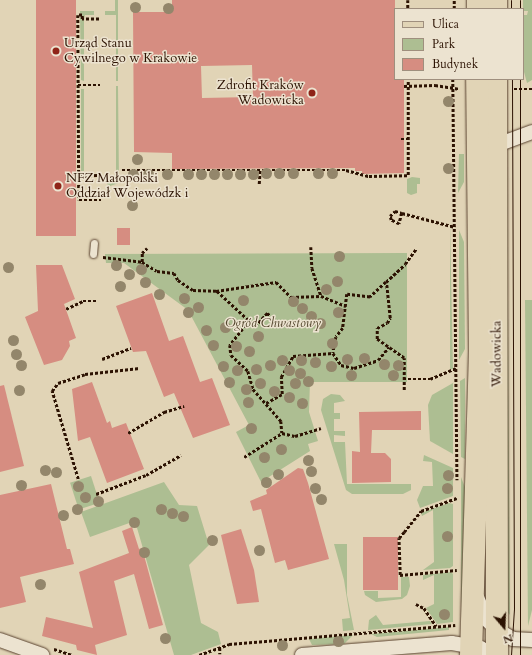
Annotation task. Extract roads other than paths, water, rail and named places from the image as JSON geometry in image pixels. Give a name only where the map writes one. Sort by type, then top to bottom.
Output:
[{"type":"main road","name":"Wadowicka","points":[[477,80],[488,149],[497,655]]},
{"type":"main road","name":"Wadowicka","points":[[471,650],[465,580],[480,350],[488,149],[502,84]]},
{"type":"street","points":[[488,149],[532,132]]},
{"type":"street","name":"Wadowicka","points":[[465,580],[486,619],[496,629]]},
{"type":"street","points":[[496,629],[513,639],[532,640]]},
{"type":"street","points":[[0,640],[42,655]]},
{"type":"street","points":[[302,655],[471,650]]},
{"type":"lane","points":[[94,244],[96,255]]},
{"type":"tram line","points":[[511,0],[511,8]]},
{"type":"tram line","points":[[520,0],[520,8]]},
{"type":"tram line","points":[[511,655],[514,609],[512,80]]},
{"type":"tram line","points":[[520,80],[520,655]]},
{"type":"place","name":"Urząd Stanu Cywilnego w Krakowie","points":[[56,51]]},
{"type":"place","name":"Zdrofit Kraków Wadowicka","points":[[312,93]]},
{"type":"place","name":"NFZ Małopolski Oddział Wojewódzk i","points":[[58,186]]},
{"type":"park label","name":"Ogród Chwastowy","points":[[273,323]]}]
